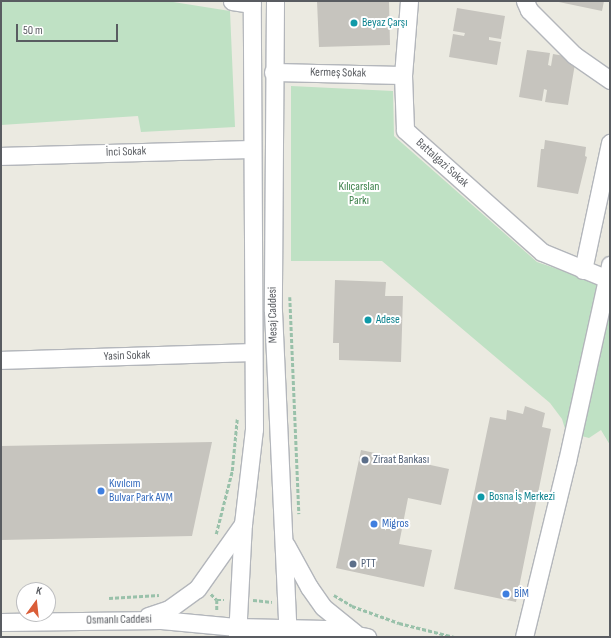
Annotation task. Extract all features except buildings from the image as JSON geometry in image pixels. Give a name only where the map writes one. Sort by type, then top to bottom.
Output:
[{"type":"street","points":[[232,1],[252,2]]},
{"type":"street","name":"Mesaj Caddesi","points":[[275,1],[273,72],[273,311],[276,427],[284,541],[285,604],[288,633]]},
{"type":"street","name":"Battalgazi Sokak","points":[[409,1],[404,75],[405,130],[542,252],[582,270],[609,275]]},
{"type":"street","points":[[525,1],[529,10],[574,55],[610,80]]},
{"type":"street","name":"Mesaj Caddesi","points":[[237,632],[237,601],[243,524],[254,429],[251,149],[252,2]]},
{"type":"street","name":"Kermeş Sokak","points":[[273,72],[404,75]]},
{"type":"street","points":[[582,270],[610,143]]},
{"type":"street","name":"İnci Sokak","points":[[1,156],[251,149]]},
{"type":"street","points":[[524,637],[568,461],[609,275]]},
{"type":"street","name":"Yasin Sokak","points":[[1,360],[252,352]]},
{"type":"street","points":[[135,620],[169,609],[196,589],[243,524]]},
{"type":"street","points":[[284,541],[309,587],[323,607],[362,636]]},
{"type":"street","name":"Osmanlı Caddesi","points":[[1,622],[135,620],[175,621],[237,632],[288,633]]},
{"type":"street","points":[[288,633],[326,629],[362,636]]},
{"type":"path","points":[[290,295],[299,516]]},
{"type":"path","points":[[330,592],[352,606],[372,614],[454,637]]},
{"type":"path","points":[[109,598],[163,594]]},
{"type":"path","points":[[217,600],[261,600],[285,604]]},
{"type":"green space","points":[[1,1],[167,1],[230,11],[235,127],[141,132],[138,116],[1,125]]},
{"type":"green space","name":"Kılıçarslan Parkı","points":[[291,86],[393,91],[394,136],[537,262],[610,287],[610,445],[601,430],[589,438],[566,432],[562,419],[550,403],[382,261],[291,261]]},
{"type":"place","name":"Beyaz Çarşı","points":[[354,23]]},
{"type":"place","name":"Adese","points":[[368,320]]},
{"type":"place","name":"Ziraat Bankası","points":[[365,460]]},
{"type":"place","name":"Kıvılcım Bulvar Park AVM","points":[[101,491]]},
{"type":"place","name":"Bosna İş Merkezi","points":[[481,497]]},
{"type":"place","name":"Migros","points":[[374,524]]},
{"type":"place","name":"PTT","points":[[353,564]]},
{"type":"place","name":"BİM","points":[[506,594]]}]
